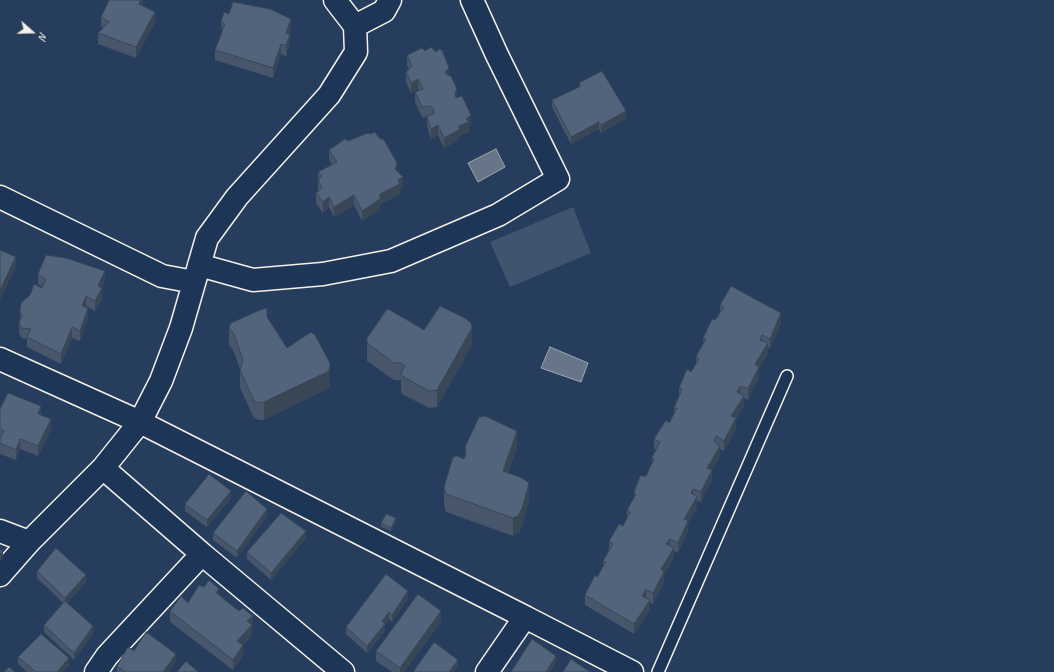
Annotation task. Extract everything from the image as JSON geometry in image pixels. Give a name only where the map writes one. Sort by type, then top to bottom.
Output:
[{"type":"street","points":[[0,575],[29,542],[103,468],[140,422],[161,381],[181,328],[207,238],[237,198],[329,95],[356,52],[355,26],[335,0]]},
{"type":"street","points":[[355,26],[384,10],[390,0]]},
{"type":"street","points":[[0,197],[162,276],[196,273],[253,280],[323,274],[391,261],[498,215],[558,179],[497,55],[472,0]]},
{"type":"street","points":[[0,359],[140,422],[632,672]]},
{"type":"street","points":[[103,468],[202,554],[343,672]]},
{"type":"street","points":[[0,531],[29,542]]},
{"type":"street","points":[[96,672],[107,656],[202,554]]},
{"type":"street","points":[[487,672],[525,617]]},
{"type":"lane","points":[[658,672],[787,376]]},
{"type":"shaded area","points":[[496,149],[505,167],[478,182],[468,163]]},
{"type":"shaded area","points":[[573,207],[591,253],[510,287],[490,242]]},
{"type":"shaded area","points":[[550,347],[588,363],[581,382],[541,368]]},
{"type":"building","points":[[109,0],[141,0],[139,4],[155,12],[136,47],[98,33],[109,22],[101,17]]},
{"type":"building","points":[[233,2],[270,9],[291,19],[286,33],[290,34],[286,45],[281,44],[273,68],[215,50],[225,24],[221,22],[224,12],[229,14]]},
{"type":"building","points":[[431,47],[436,52],[439,49],[442,50],[449,68],[445,72],[447,75],[451,76],[457,89],[455,93],[456,98],[462,96],[471,115],[466,119],[469,122],[459,126],[459,130],[444,138],[438,125],[431,129],[427,116],[434,114],[434,109],[430,106],[422,107],[415,92],[423,89],[418,79],[411,83],[406,72],[412,66],[407,55],[422,48],[425,51]]},
{"type":"building","points":[[602,71],[626,111],[601,125],[599,122],[571,137],[552,100],[581,86],[579,83]]},
{"type":"building","points":[[375,132],[379,138],[384,140],[397,163],[395,169],[403,177],[398,180],[400,184],[380,194],[380,199],[362,211],[354,195],[334,207],[329,197],[323,202],[316,193],[322,188],[318,180],[322,176],[318,172],[337,162],[329,150],[345,139],[348,141],[368,133],[371,134]]},
{"type":"building","points":[[0,250],[16,257],[0,290]]},
{"type":"building","points":[[46,255],[66,258],[105,271],[98,286],[102,288],[95,301],[86,296],[82,306],[88,308],[80,331],[72,327],[61,354],[27,337],[31,329],[21,328],[19,322],[22,316],[20,311],[21,303],[30,295],[34,284],[42,288],[46,279],[38,274]]},
{"type":"building","points":[[731,286],[781,313],[770,339],[762,335],[760,340],[768,343],[755,364],[759,367],[748,389],[740,386],[737,392],[744,396],[731,416],[736,418],[724,441],[716,436],[714,442],[720,446],[707,468],[712,470],[701,492],[693,489],[691,493],[697,497],[684,519],[688,521],[678,543],[670,539],[666,544],[674,548],[661,569],[664,572],[653,593],[646,589],[642,596],[650,600],[634,624],[585,595],[595,575],[597,577],[606,562],[603,561],[613,544],[609,541],[619,524],[623,526],[630,512],[627,510],[636,494],[634,492],[640,476],[646,476],[654,459],[652,457],[660,442],[654,439],[666,420],[669,423],[677,408],[674,408],[682,389],[679,388],[687,369],[691,372],[699,359],[696,356],[706,339],[703,338],[712,319],[715,320],[724,307],[720,305]]},
{"type":"building","points":[[440,306],[465,318],[471,323],[472,328],[437,390],[429,391],[402,376],[401,373],[405,366],[401,363],[394,363],[367,343],[367,338],[387,309],[424,330]]},
{"type":"building","points":[[267,308],[267,317],[287,348],[311,332],[315,335],[330,363],[329,371],[259,403],[254,401],[240,370],[243,360],[234,334],[229,328],[231,323]]},
{"type":"building","points":[[8,393],[41,406],[38,414],[51,419],[38,446],[20,439],[16,450],[0,443],[0,439],[4,431],[0,429],[0,409]]},
{"type":"building","points":[[485,416],[517,431],[503,471],[522,478],[529,483],[522,509],[518,516],[513,518],[446,494],[444,487],[453,457],[457,456],[464,459],[466,454],[465,447],[479,417]]},
{"type":"building","points":[[209,474],[231,491],[207,520],[185,504]]},
{"type":"building","points":[[246,491],[267,509],[237,551],[213,533]]},
{"type":"building","points":[[281,513],[306,531],[271,573],[247,552]]},
{"type":"building","points":[[386,514],[396,518],[391,528],[381,523]]},
{"type":"building","points":[[56,548],[86,575],[65,598],[37,571]]},
{"type":"building","points":[[386,574],[408,591],[392,615],[389,612],[382,621],[385,624],[367,646],[346,627]]},
{"type":"building","points":[[209,580],[219,589],[216,593],[239,611],[243,608],[253,616],[247,621],[252,625],[237,641],[243,645],[233,660],[170,611],[181,596],[188,603],[199,585],[204,587]]},
{"type":"building","points":[[418,594],[441,611],[400,668],[376,651]]},
{"type":"building","points":[[65,601],[93,626],[74,653],[44,625]]},
{"type":"building","points":[[146,632],[176,654],[163,672],[125,672],[117,666],[128,647],[134,651]]},
{"type":"building","points":[[41,634],[69,658],[57,672],[36,672],[18,657]]},
{"type":"building","points":[[532,639],[556,656],[546,672],[511,672]]},
{"type":"building","points":[[434,642],[458,660],[449,672],[413,672]]},
{"type":"building","points":[[571,659],[590,672],[563,672]]},
{"type":"building","points":[[186,661],[198,672],[177,672]]},
{"type":"building","points":[[9,667],[15,672],[4,672]]}]
